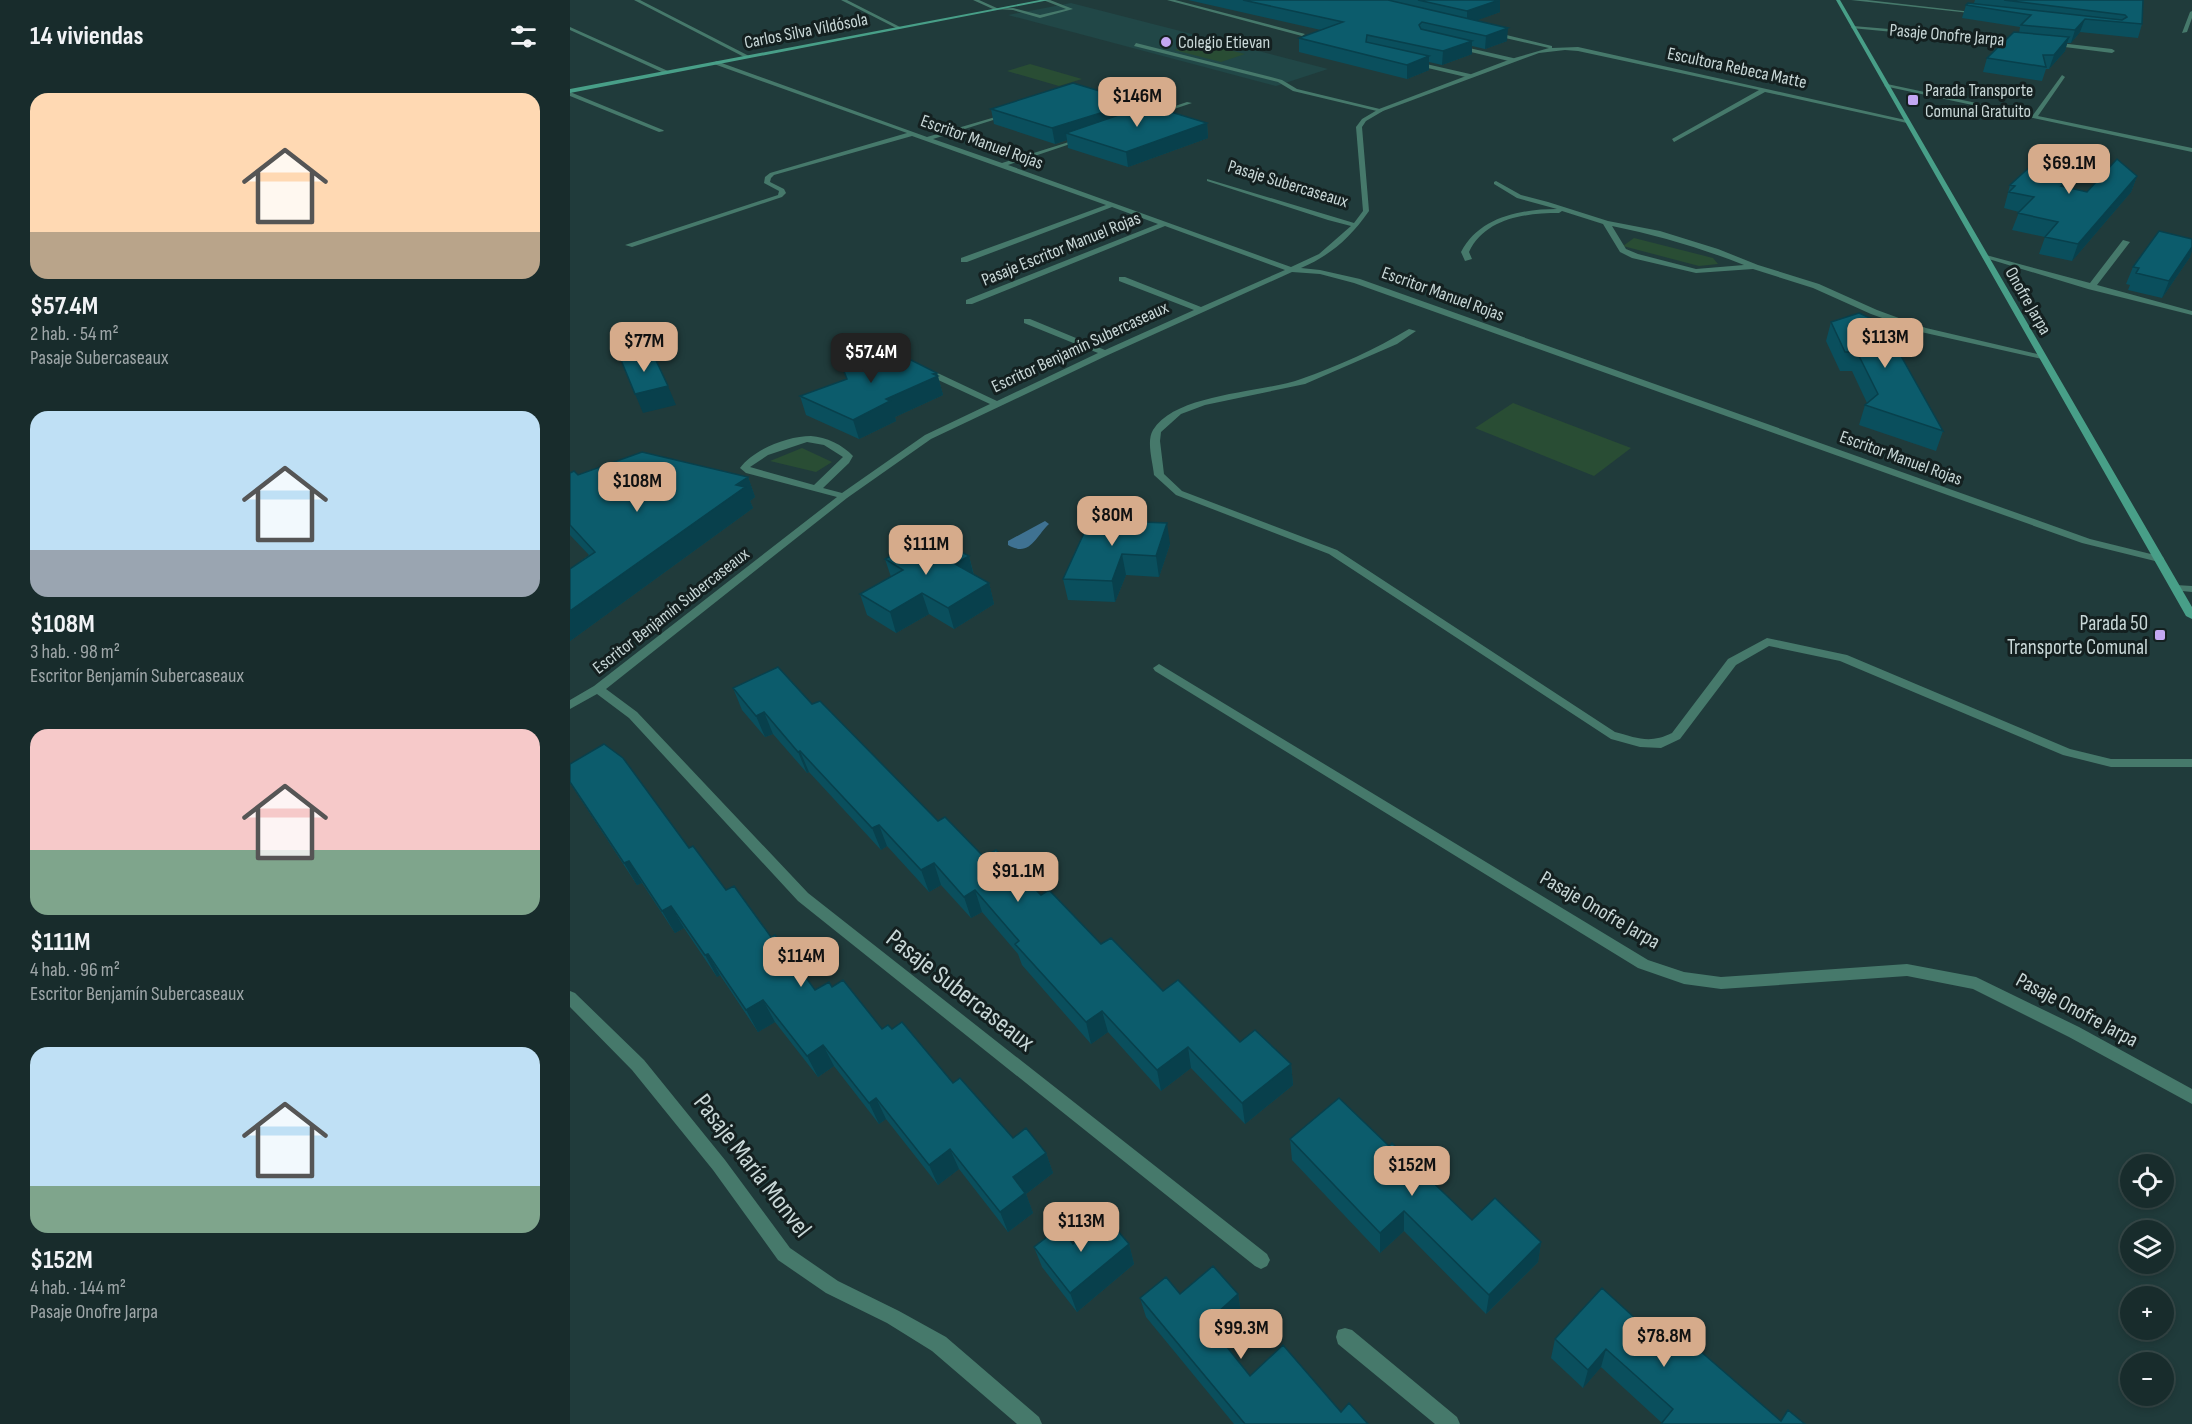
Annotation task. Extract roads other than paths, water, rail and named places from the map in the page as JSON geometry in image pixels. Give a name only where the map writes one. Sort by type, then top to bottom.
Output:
[{"type":"street","points":[[636,0],[748,57]]},
{"type":"street","points":[[843,0],[900,28]]},
{"type":"street","points":[[975,0],[998,9],[1013,9],[1040,17],[1071,9],[1046,0]]},
{"type":"street","name":"Carlos Silva Vildósola","points":[[570,92],[1046,0]]},
{"type":"street","points":[[1169,0],[1302,34]]},
{"type":"street","name":"Onofre Jarpa","points":[[1838,0],[2192,616]]},
{"type":"street","name":"Pasaje Onofre Jarpa","points":[[1853,0],[1989,14]]},
{"type":"street","points":[[2184,32],[2192,12]]},
{"type":"street","name":"Pasaje Onofre Jarpa","points":[[1853,27],[2033,43]]},
{"type":"street","points":[[570,28],[666,72]]},
{"type":"street","name":"Escultora Rebeca Matte","points":[[1490,33],[1557,48],[1578,49],[1907,121]]},
{"type":"street","points":[[2044,44],[2112,51]]},
{"type":"street","points":[[1136,45],[1280,81],[1295,90],[1381,110]]},
{"type":"street","points":[[1454,46],[1514,60]]},
{"type":"street","name":"Escritor Benjamín Subercaseaux","points":[[570,705],[598,689],[844,496],[928,437],[1106,353],[1322,256],[1356,225],[1367,206],[1359,127],[1364,120],[1381,110],[1470,76],[1557,48]]},
{"type":"street","points":[[1402,60],[1470,76]]},
{"type":"street","name":"Escritor Manuel Rojas","points":[[716,63],[1293,270],[1320,272],[1357,281],[2086,542],[2159,559]]},
{"type":"street","points":[[2034,117],[2062,77]]},
{"type":"street","points":[[1887,86],[2192,150]]},
{"type":"street","points":[[1674,140],[1764,90]]},
{"type":"street","points":[[570,92],[661,131]]},
{"type":"street","points":[[1145,117],[1190,103]]},
{"type":"street","points":[[925,139],[1012,112]]},
{"type":"street","points":[[629,245],[780,196],[783,193],[782,190],[767,183],[768,177],[772,174],[911,134]]},
{"type":"street","points":[[1000,166],[1089,136]]},
{"type":"street","name":"Pasaje Subercaseaux","points":[[1209,180],[1330,219],[1356,225]]},
{"type":"street","points":[[1496,183],[1519,197],[1546,203],[1606,223],[1667,236],[1715,251],[1755,267],[1816,286],[1874,312],[1924,330],[2042,356]]},
{"type":"street","points":[[1519,197],[1524,212]]},
{"type":"street","name":"Pasaje Escritor Manuel Rojas","points":[[964,260],[1112,206]]},
{"type":"street","points":[[1468,259],[1466,252],[1468,245],[1503,220],[1524,212],[1565,210]]},
{"type":"street","points":[[1606,223],[1623,250],[1635,256],[1696,271],[1755,267]]},
{"type":"street","name":"Pasaje Escritor Manuel Rojas","points":[[969,302],[1164,224]]},
{"type":"street","points":[[2091,286],[2126,242]]},
{"type":"street","points":[[1986,257],[2192,314]]},
{"type":"street","points":[[1122,279],[1201,310]]},
{"type":"street","points":[[1027,321],[1106,353]]},
{"type":"street","points":[[1412,331],[1394,342],[1302,382],[1203,403],[1178,412],[1157,431],[1155,441],[1159,475],[1179,493],[1333,552],[1611,735],[1640,743],[1661,744],[1676,736],[1732,662],[1767,642],[1843,658],[2067,752],[2111,763],[2192,763]]},
{"type":"street","points":[[912,364],[996,404]]},
{"type":"street","points":[[817,488],[848,456],[815,439],[789,443],[750,460],[745,468],[844,496]]},
{"type":"street","points":[[2176,588],[2192,589]]},
{"type":"street","name":"Pasaje Onofre Jarpa","points":[[1159,668],[1643,964],[1684,978],[1721,983],[1907,970],[1976,983],[2074,1032],[2192,1097]]},
{"type":"street","name":"Pasaje Subercaseaux","points":[[598,689],[633,715],[803,897],[1261,1260]]},
{"type":"street","name":"Pasaje María Monvel","points":[[570,997],[639,1065],[719,1166],[784,1254],[832,1287],[893,1317],[939,1344],[1032,1424]]},
{"type":"street","points":[[1345,1337],[1450,1424]]},
{"type":"water","points":[[1045,521],[1049,524],[1032,544],[1022,549],[1008,545],[1008,541]]},
{"type":"place","name":"Colegio Etievan","points":[[1166,42]]},
{"type":"place","name":"Parada Transporte Comunal Gratuito","points":[[1913,100]]},
{"type":"place","name":"Parada 50 Transporte Comunal","points":[[2160,635]]}]
